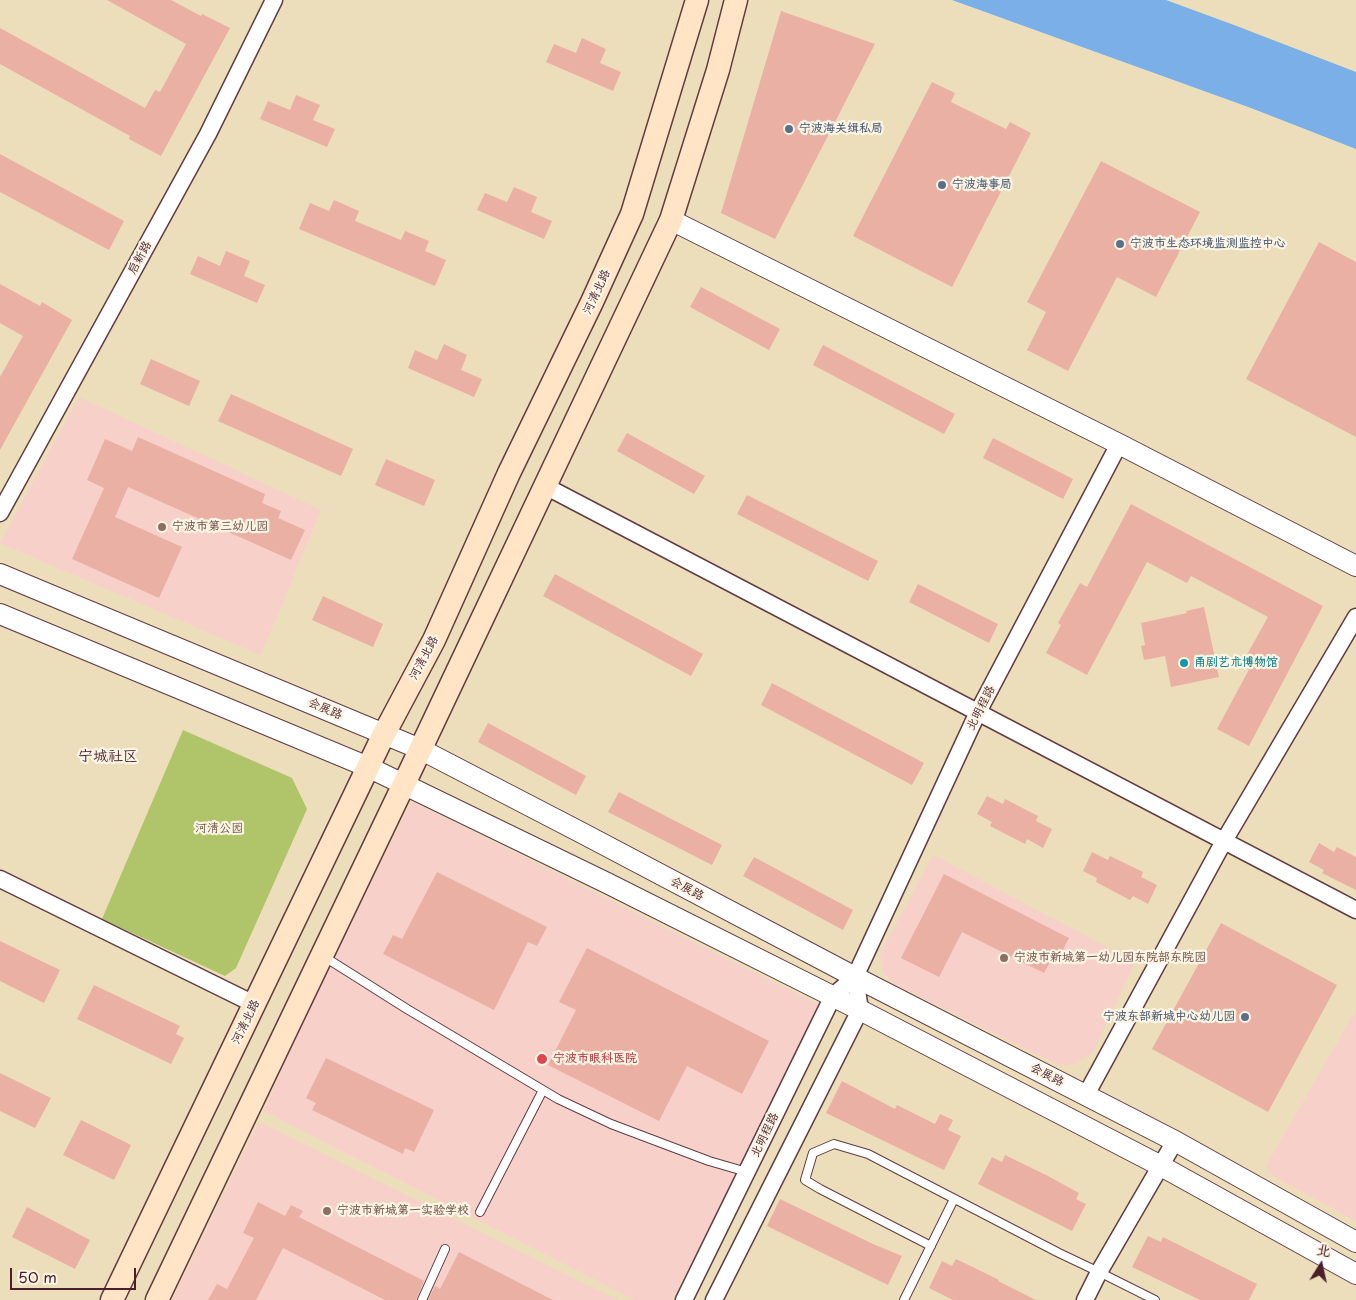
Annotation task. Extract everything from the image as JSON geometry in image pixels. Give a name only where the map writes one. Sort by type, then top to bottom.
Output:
[{"type":"main road","name":"河清北路","points":[[112,1300],[384,734],[434,640],[509,472],[592,302],[632,214],[697,0]]},
{"type":"main road","points":[[157,1300],[671,220],[718,70],[736,0]]},
{"type":"street","name":"启新路","points":[[0,513],[208,134],[274,0]]},
{"type":"street","points":[[671,220],[1119,444],[1356,566]]},
{"type":"street","name":"北明程路","points":[[684,1300],[833,996],[855,977],[978,712],[1119,444]]},
{"type":"street","points":[[545,486],[1356,910]]},
{"type":"street","name":"会展路","points":[[0,574],[420,749],[855,977],[1175,1141],[1356,1242]]},
{"type":"street","points":[[0,614],[368,767],[404,784],[833,996],[1161,1166],[1356,1274]]},
{"type":"street","points":[[1086,1095],[1224,841],[1356,617]]},
{"type":"street","points":[[0,879],[254,1004]]},
{"type":"street","points":[[714,1300],[860,1010],[855,977]]},
{"type":"street","points":[[1085,1300],[1175,1141]]},
{"type":"lane","points":[[322,955],[408,1010],[558,1099],[611,1124],[709,1161],[746,1172]]},
{"type":"lane","points":[[480,1212],[543,1090]]},
{"type":"lane","points":[[931,1246],[805,1180],[813,1153],[834,1144],[868,1154],[1059,1254],[1155,1300]]},
{"type":"lane","points":[[904,1300],[954,1199]]},
{"type":"lane","points":[[422,1300],[445,1249]]},
{"type":"shaded area","name":"宁波市第三幼儿园","points":[[79,397],[321,510],[261,655],[0,543]]},
{"type":"shaded area","name":"宁波市眼科医院","points":[[412,801],[824,1007],[672,1300],[635,1300],[264,1111],[314,995]]},
{"type":"shaded area","name":"宁波市新城第一幼儿园东院部东院园","points":[[933,855],[1135,962],[1093,1052],[1075,1064],[1061,1066],[894,984],[883,971],[880,954]]},
{"type":"shaded area","points":[[1356,1010],[1356,1221],[1273,1176],[1266,1166]]},
{"type":"shaded area","name":"宁波市新城第一实验学校","points":[[259,1122],[618,1300],[172,1300]]},
{"type":"green space","name":"河清公园","points":[[183,730],[292,778],[307,809],[236,968],[225,976],[102,919]]},
{"type":"water","points":[[952,0],[1166,0],[1234,25],[1356,72],[1356,149],[1251,108]]},
{"type":"building","points":[[107,0],[171,0],[201,16],[202,14],[230,28],[161,156],[129,139],[130,136],[0,64],[0,28],[145,108],[155,90],[160,92],[186,44]]},
{"type":"building","name":"宁波海关缉私局","points":[[781,11],[875,44],[775,239],[721,213]]},
{"type":"building","points":[[582,38],[606,49],[600,63],[621,72],[613,91],[546,62],[554,44],[576,53]]},
{"type":"building","name":"宁波海事局","points":[[932,82],[955,93],[951,102],[1006,129],[1010,122],[1031,133],[952,287],[853,236]]},
{"type":"building","points":[[296,95],[320,105],[313,120],[335,129],[327,147],[260,119],[268,101],[290,110]]},
{"type":"building","points":[[0,154],[124,221],[109,250],[0,192]]},
{"type":"building","name":"宁波市生态环境监测监控中心","points":[[1101,161],[1200,212],[1156,297],[1117,277],[1068,371],[1027,350],[1046,312],[1027,302]]},
{"type":"building","points":[[514,187],[537,197],[531,212],[552,221],[544,239],[477,210],[485,193],[507,202]]},
{"type":"building","points":[[334,200],[359,211],[355,221],[401,240],[405,231],[429,241],[425,251],[446,260],[435,286],[299,229],[310,203],[329,211]]},
{"type":"building","points":[[1319,242],[1356,262],[1356,437],[1246,379]]},
{"type":"building","points":[[226,251],[250,261],[244,276],[265,285],[257,303],[190,274],[198,256],[220,266]]},
{"type":"building","points":[[0,284],[40,306],[42,302],[72,320],[0,450],[0,377],[23,336],[0,323]]},
{"type":"building","points":[[701,287],[780,329],[769,350],[690,307]]},
{"type":"building","points":[[444,344],[467,355],[461,370],[482,379],[474,397],[408,368],[415,350],[437,360]]},
{"type":"building","points":[[823,345],[955,414],[944,434],[813,365]]},
{"type":"building","points":[[151,359],[200,381],[189,406],[140,384]]},
{"type":"building","points":[[231,394],[353,449],[341,476],[218,421]]},
{"type":"building","points":[[627,433],[705,476],[694,494],[617,451]]},
{"type":"building","points":[[138,437],[265,494],[262,503],[281,511],[278,518],[305,530],[291,560],[128,487],[115,517],[182,547],[159,598],[72,559],[104,488],[87,480],[105,439],[132,451]]},
{"type":"building","points":[[993,438],[1073,479],[1063,499],[983,458]]},
{"type":"building","points":[[386,459],[435,480],[424,506],[375,485]]},
{"type":"building","points":[[747,495],[878,561],[868,581],[737,514]]},
{"type":"building","points":[[1131,504],[1323,606],[1249,746],[1217,729],[1252,664],[1244,660],[1268,617],[1191,576],[1187,583],[1147,562],[1087,675],[1046,653],[1061,625],[1058,623],[1080,583],[1087,587]]},
{"type":"building","points":[[555,574],[703,654],[691,676],[543,596]]},
{"type":"building","points":[[918,584],[998,624],[989,643],[909,602]]},
{"type":"building","points":[[323,596],[383,624],[373,647],[312,620]]},
{"type":"building","points":[[1204,607],[1219,677],[1171,687],[1165,656],[1144,660],[1141,646],[1145,645],[1141,623],[1187,613],[1186,611]]},
{"type":"building","points":[[772,683],[924,763],[912,785],[761,705]]},
{"type":"building","points":[[488,723],[586,776],[576,795],[478,742]]},
{"type":"building","points":[[619,792],[722,845],[712,865],[608,812]]},
{"type":"building","points":[[987,796],[1003,804],[1005,799],[1038,816],[1036,821],[1052,829],[1043,848],[1027,839],[1025,844],[990,826],[992,822],[977,814]]},
{"type":"building","points":[[1319,843],[1334,852],[1337,847],[1356,857],[1356,890],[1322,873],[1324,870],[1309,862]]},
{"type":"building","points":[[1092,852],[1108,860],[1110,856],[1143,872],[1141,877],[1157,885],[1148,904],[1133,896],[1130,900],[1096,882],[1097,878],[1083,871]]},
{"type":"building","points":[[754,857],[853,910],[843,930],[743,876]]},
{"type":"building","points":[[437,872],[547,927],[537,946],[528,942],[494,1010],[383,954],[393,935],[402,939]]},
{"type":"building","points":[[944,874],[1069,938],[1058,959],[1053,956],[1044,973],[962,932],[939,977],[901,958]]},
{"type":"building","name":"宁波东部新城中心幼儿园","points":[[1221,923],[1337,985],[1268,1112],[1152,1049]]},
{"type":"building","points":[[0,941],[60,970],[44,1003],[0,981]]},
{"type":"building","points":[[587,948],[769,1041],[742,1094],[687,1066],[659,1121],[548,1065],[576,1010],[559,1002]]},
{"type":"building","points":[[94,985],[180,1026],[176,1034],[184,1038],[171,1064],[77,1019]]},
{"type":"building","points":[[326,1058],[434,1110],[414,1152],[405,1148],[403,1154],[312,1110],[316,1103],[306,1098]]},
{"type":"building","points":[[0,1073],[51,1098],[35,1128],[0,1111]]},
{"type":"building","points":[[842,1081],[895,1109],[897,1105],[935,1124],[940,1114],[953,1120],[948,1130],[961,1136],[944,1170],[826,1113]]},
{"type":"building","points":[[81,1120],[131,1145],[114,1180],[63,1155]]},
{"type":"building","points":[[1005,1155],[1079,1193],[1076,1199],[1086,1204],[1072,1231],[978,1184],[992,1157],[1002,1162]]},
{"type":"building","points":[[780,1199],[902,1256],[888,1285],[767,1226]]},
{"type":"building","points":[[258,1202],[285,1216],[291,1205],[303,1211],[299,1217],[424,1281],[416,1300],[385,1300],[283,1248],[256,1300],[208,1300],[217,1284],[227,1289],[254,1238],[243,1233]]},
{"type":"building","points":[[27,1207],[90,1240],[75,1269],[12,1237]]},
{"type":"building","points":[[1148,1236],[1161,1242],[1163,1237],[1257,1284],[1249,1300],[1200,1300],[1132,1267]]},
{"type":"building","points":[[459,1252],[553,1300],[428,1300],[435,1286],[440,1289]]},
{"type":"building","points":[[956,1259],[1036,1300],[953,1300],[929,1288],[942,1261],[952,1266]]},
{"type":"place","name":"宁波海关缉私局","points":[[789,129]]},
{"type":"place","name":"宁波海事局","points":[[942,185]]},
{"type":"place","name":"宁波市生态环境监测监控中心","points":[[1120,244]]},
{"type":"place","name":"宁波市第三幼儿园","points":[[162,527]]},
{"type":"place","name":"甬剧艺术博物馆","points":[[1184,663]]},
{"type":"place","name":"宁波市新城第一幼儿园东院部东院园","points":[[1004,958]]},
{"type":"place","name":"宁波东部新城中心幼儿园","points":[[1245,1017]]},
{"type":"place","name":"宁波市眼科医院","points":[[542,1059]]},
{"type":"place","name":"宁波市新城第一实验学校","points":[[327,1211]]},
{"type":"district","name":"宁城社区","points":[[108,757]]}]
